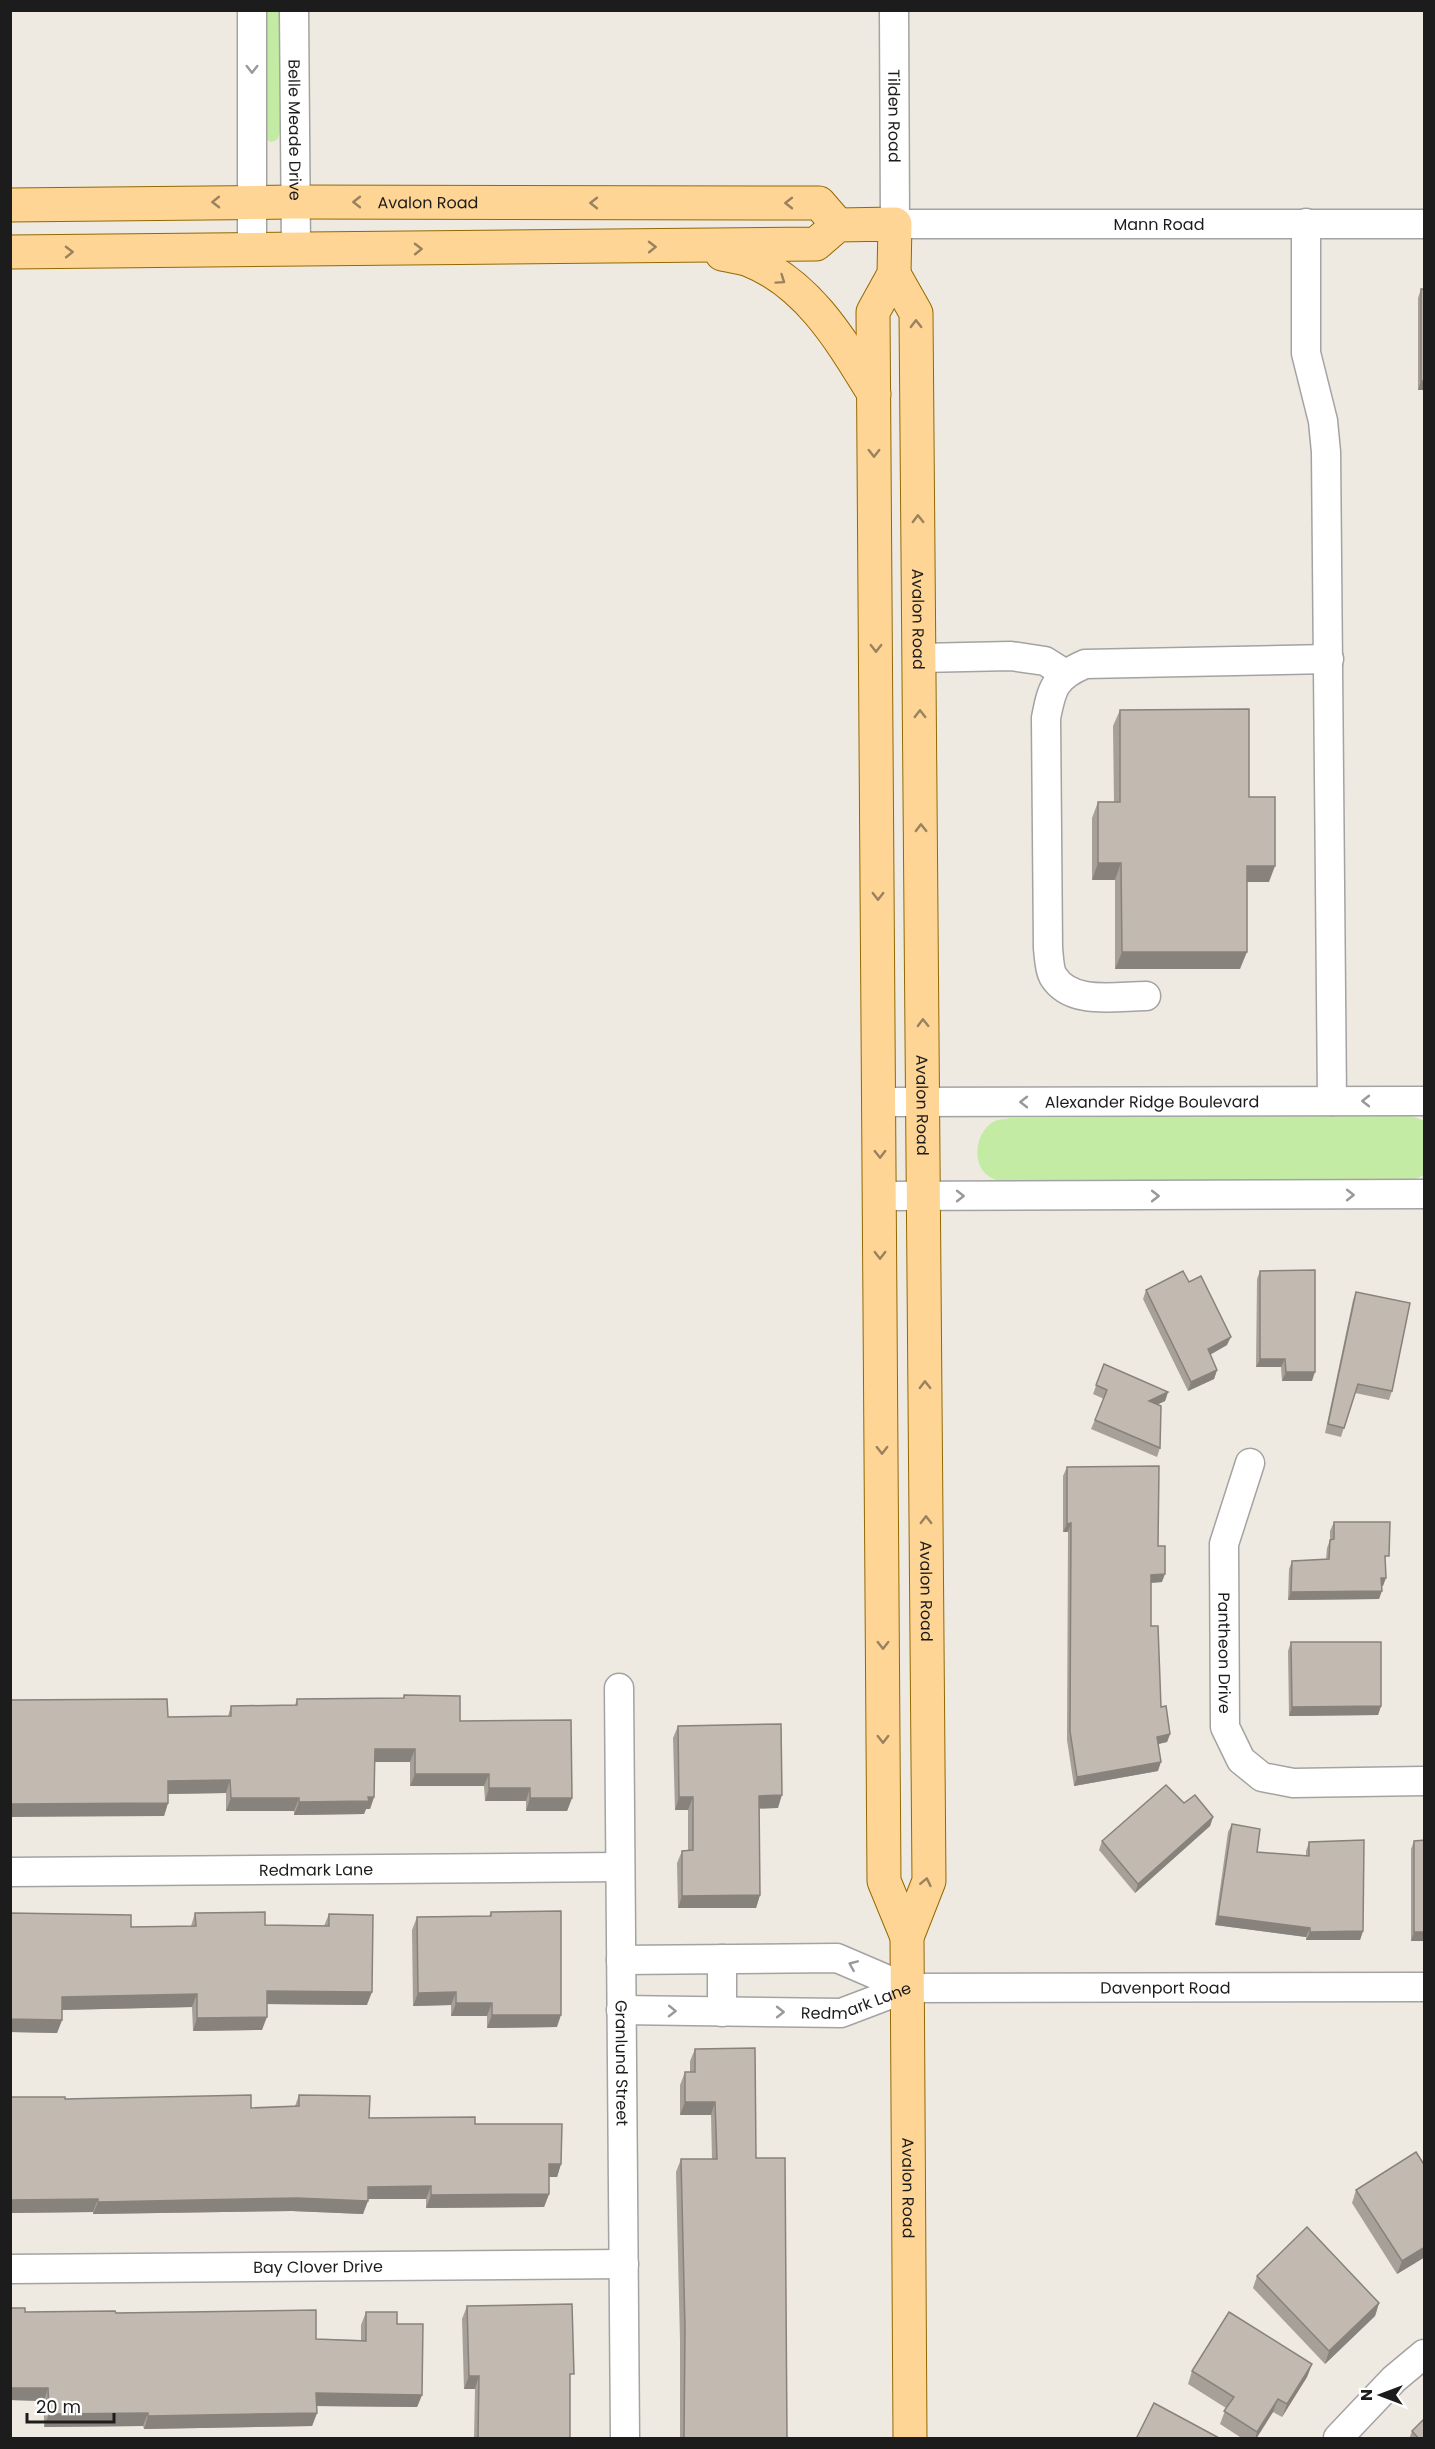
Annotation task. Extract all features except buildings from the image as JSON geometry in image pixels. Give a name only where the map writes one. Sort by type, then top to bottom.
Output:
[{"type":"main road","name":"Avalon Road","points":[[10,205],[252,202],[819,203],[838,225]]},
{"type":"main road","name":"Avalon Road","points":[[895,224],[894,274],[873,312],[884,1881],[907,1937]]},
{"type":"main road","points":[[10,252],[816,244],[838,225],[895,224]]},
{"type":"main road","points":[[688,246],[748,260],[795,289],[830,324],[874,394]]},
{"type":"main road","name":"Avalon Road","points":[[894,274],[916,313],[924,1102],[929,1881],[907,1937],[910,2439]]},
{"type":"street","points":[[252,10],[252,250]]},
{"type":"street","name":"Belle Meade Drive","points":[[294,10],[296,250]]},
{"type":"street","name":"Tilden Road","points":[[894,10],[895,224]]},
{"type":"street","name":"Mann Road","points":[[895,224],[950,222],[1425,224]]},
{"type":"street","points":[[1306,223],[1306,353],[1323,421],[1326,452],[1332,1101]]},
{"type":"street","points":[[920,658],[1011,656],[1045,661],[1064,673]]},
{"type":"street","points":[[1146,996],[1077,996],[1064,988],[1052,975],[1048,948],[1046,718],[1050,694],[1064,673],[1085,664],[1329,659]]},
{"type":"street","name":"Alexander Ridge Boulevard","points":[[879,1102],[1425,1101]]},
{"type":"street","points":[[880,1196],[1425,1194]]},
{"type":"street","name":"Pantheon Drive","points":[[1250,1463],[1224,1544],[1225,1727],[1241,1760],[1262,1777],[1293,1783],[1425,1781]]},
{"type":"street","name":"Granlund Street","points":[[619,1688],[625,2439]]},
{"type":"street","name":"Redmark Lane","points":[[10,1872],[620,1867]]},
{"type":"street","name":"Redmark Lane","points":[[621,1960],[837,1958],[907,1988]]},
{"type":"street","points":[[722,1959],[722,2012]]},
{"type":"street","name":"Davenport Road","points":[[907,1988],[1425,1987]]},
{"type":"street","name":"Redmark Lane","points":[[621,2010],[841,2013],[907,1988]]},
{"type":"street","name":"Bay Clover Drive","points":[[10,2269],[624,2264]]},
{"type":"street","points":[[1338,2439],[1394,2379],[1425,2354]]},
{"type":"green space","points":[[260,10],[279,11],[280,133],[277,140],[271,142],[265,139]]},
{"type":"green space","points":[[1410,1115],[1424,1121],[1424,1175],[1411,1181],[1000,1182],[986,1174],[980,1166],[977,1153],[980,1138],[988,1126],[997,1120],[1011,1118]]}]
